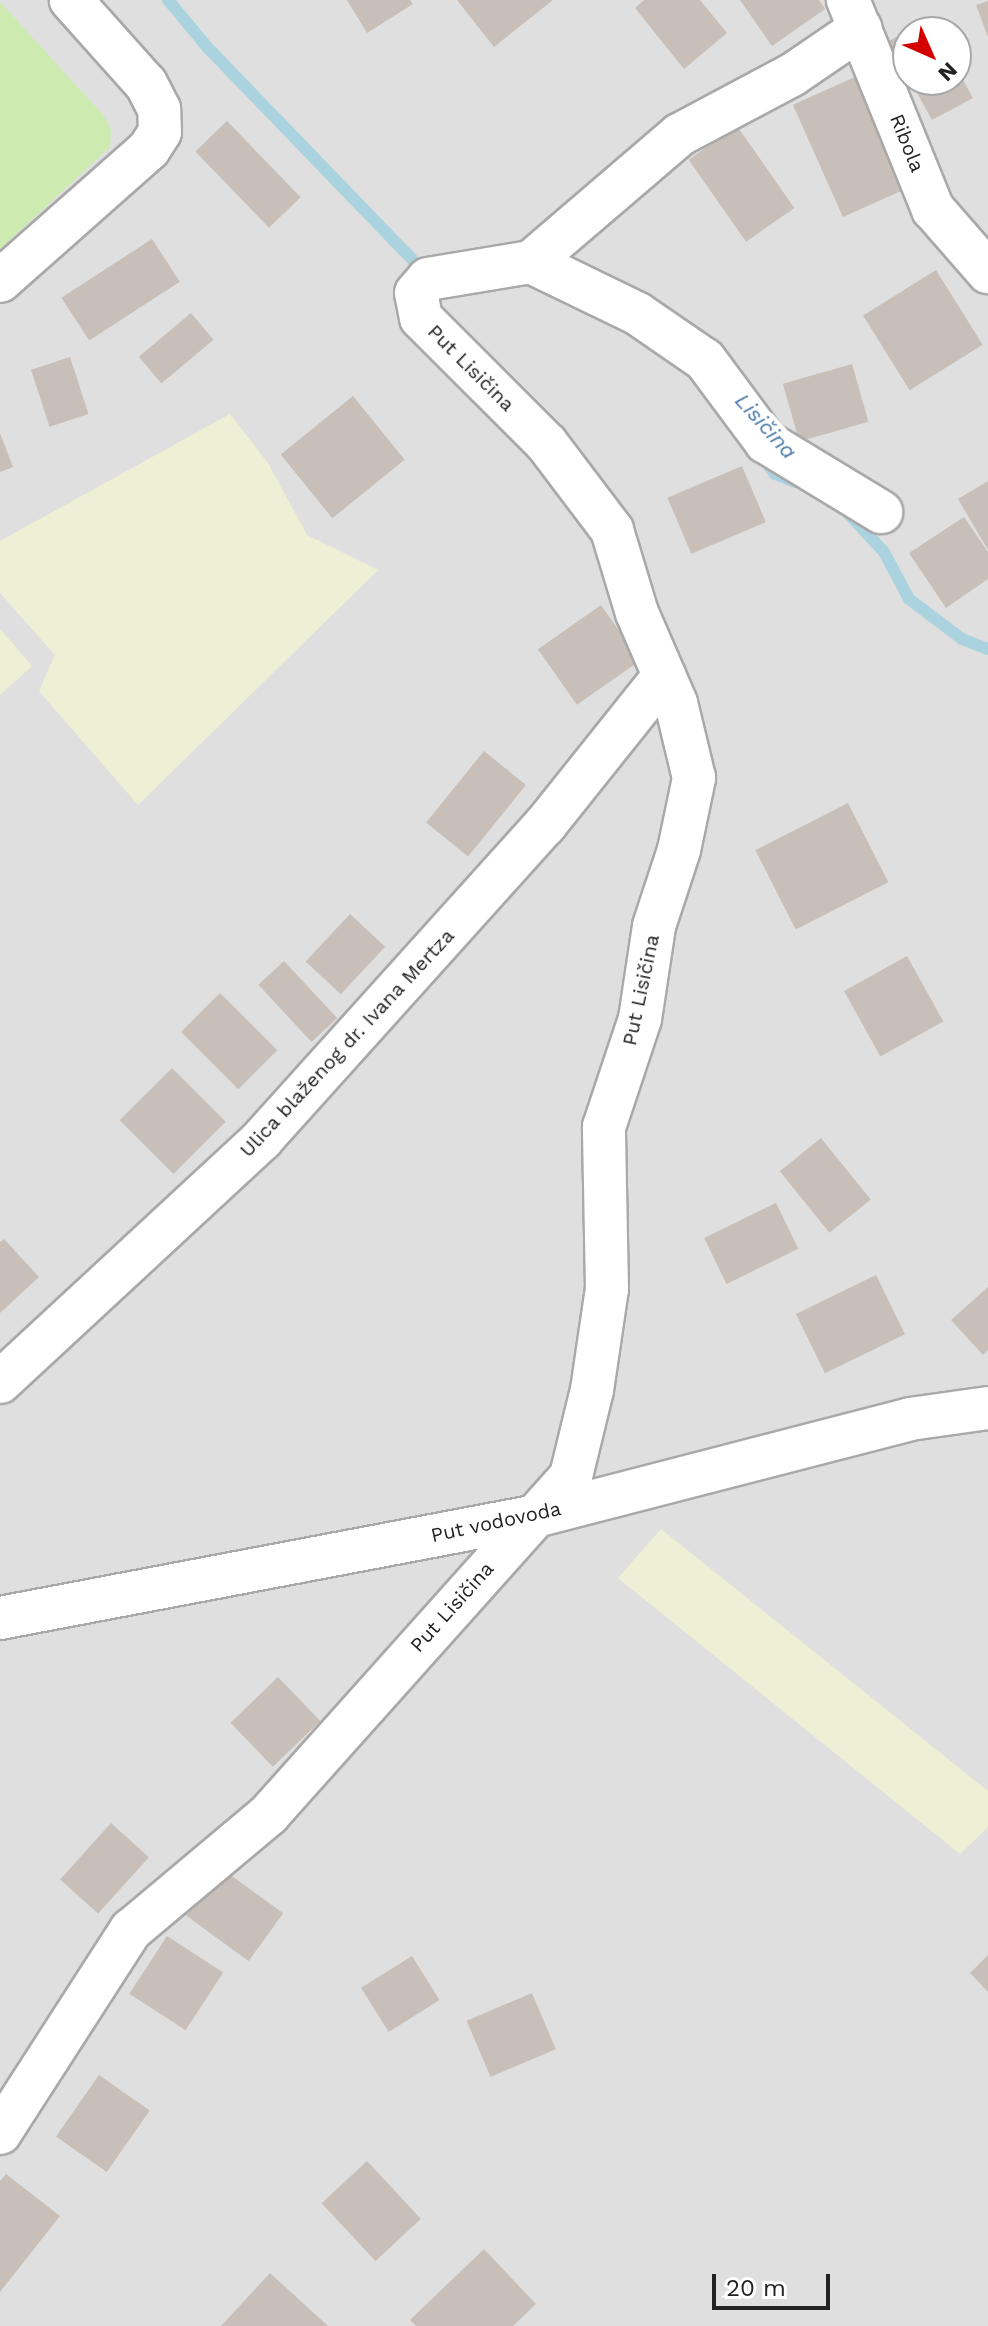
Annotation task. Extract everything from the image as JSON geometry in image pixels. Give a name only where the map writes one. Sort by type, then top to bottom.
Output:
[{"type":"street","points":[[0,281],[149,149],[160,132],[159,109],[146,84],[71,0]]},
{"type":"street","points":[[855,14],[792,75],[679,135],[531,262],[638,314],[705,360],[766,442],[881,512]]},
{"type":"street","name":"Ribola","points":[[855,14],[933,209],[988,272]]},
{"type":"street","name":"Put Lisičina","points":[[0,2133],[131,1930],[269,1814],[571,1476],[592,1390],[607,1289],[604,1127],[640,1019],[654,926],[679,850],[694,778],[676,703],[637,613],[612,530],[547,444],[421,318],[416,293],[428,279],[531,262]]},
{"type":"street","name":"Ulica blaženog dr. Ivana Mertza","points":[[0,1382],[262,1139],[545,825],[664,676]]},
{"type":"street","name":"Put vodovoda","points":[[0,1618],[532,1517],[910,1419],[988,1408]]},
{"type":"shaded area","points":[[0,0],[988,0],[988,2326],[0,2326]]},
{"type":"green space","points":[[0,2],[105,117],[111,130],[110,147],[0,249]]},
{"type":"green space","points":[[230,414],[268,463],[307,535],[378,570],[138,805],[39,691],[55,655],[0,593],[0,541]]},
{"type":"green space","points":[[0,629],[32,666],[0,695]]},
{"type":"green space","points":[[661,1529],[988,1791],[988,1827],[960,1854],[618,1578]]},
{"type":"building","points":[[347,0],[410,0],[413,4],[367,33]]},
{"type":"building","points":[[457,0],[553,0],[494,47]]},
{"type":"building","points":[[644,0],[700,0],[727,33],[684,69],[635,8]]},
{"type":"building","points":[[740,0],[819,0],[825,9],[772,46]]},
{"type":"building","points":[[988,1],[988,37],[976,5]]},
{"type":"building","points":[[855,77],[905,189],[843,217],[793,105]]},
{"type":"building","points":[[919,96],[972,96],[973,98],[932,120]]},
{"type":"building","points":[[227,121],[301,197],[269,228],[195,152]]},
{"type":"building","points":[[737,126],[794,208],[746,242],[689,160]]},
{"type":"building","points":[[152,239],[180,282],[89,341],[61,298]]},
{"type":"building","points":[[936,270],[983,345],[910,390],[863,316]]},
{"type":"building","points":[[191,313],[213,340],[161,384],[139,357]]},
{"type":"building","points":[[70,357],[89,414],[50,427],[31,370]]},
{"type":"building","points":[[852,364],[869,422],[799,442],[783,384]]},
{"type":"building","points":[[353,396],[405,460],[332,518],[281,455]]},
{"type":"building","points":[[0,433],[13,467],[0,472]]},
{"type":"building","points":[[742,466],[766,522],[691,554],[667,498]]},
{"type":"building","points":[[988,481],[988,550],[958,499]]},
{"type":"building","points":[[964,517],[988,552],[988,579],[946,608],[909,553]]},
{"type":"building","points":[[601,605],[640,661],[577,705],[538,649]]},
{"type":"building","points":[[484,751],[526,785],[468,856],[426,822]]},
{"type":"building","points":[[848,803],[888,882],[796,930],[755,850]]},
{"type":"building","points":[[350,914],[385,947],[341,994],[306,962]]},
{"type":"building","points":[[907,956],[943,1022],[880,1057],[844,991]]},
{"type":"building","points":[[284,961],[337,1018],[312,1042],[258,985]]},
{"type":"building","points":[[220,993],[277,1050],[238,1089],[181,1032]]},
{"type":"building","points":[[172,1068],[226,1122],[173,1174],[120,1120]]},
{"type":"building","points":[[821,1138],[871,1199],[830,1233],[780,1171]]},
{"type":"building","points":[[776,1203],[798,1249],[726,1284],[704,1238]]},
{"type":"building","points":[[4,1239],[39,1277],[0,1313],[0,1242]]},
{"type":"building","points":[[876,1275],[905,1334],[825,1373],[796,1314]]},
{"type":"building","points":[[988,1287],[988,1350],[983,1355],[951,1320]]},
{"type":"building","points":[[278,1677],[320,1721],[273,1767],[231,1723]]},
{"type":"building","points":[[111,1823],[149,1857],[98,1914],[60,1879]]},
{"type":"building","points":[[221,1868],[283,1913],[249,1961],[186,1916]]},
{"type":"building","points":[[167,1936],[223,1972],[186,2030],[129,1994]]},
{"type":"building","points":[[988,1955],[988,1992],[970,1973]]},
{"type":"building","points":[[412,1956],[440,2000],[389,2032],[361,1988]]},
{"type":"building","points":[[532,1993],[556,2049],[490,2077],[467,2021]]},
{"type":"building","points":[[99,2075],[150,2111],[107,2172],[56,2136]]},
{"type":"building","points":[[367,2161],[421,2219],[376,2261],[322,2203]]},
{"type":"building","points":[[6,2174],[60,2216],[0,2292],[0,2181]]},
{"type":"building","points":[[484,2249],[536,2304],[513,2326],[416,2326],[410,2320]]},
{"type":"building","points":[[270,2273],[328,2326],[221,2326]]},
{"type":"waterway","name":"Lisičina","points":[[168,0],[208,48],[413,260]]},
{"type":"waterway","name":"Lisičina","points":[[763,458],[775,474],[796,482]]},
{"type":"waterway","name":"Lisičina","points":[[845,510],[884,552],[909,599],[962,639],[988,649]]}]
